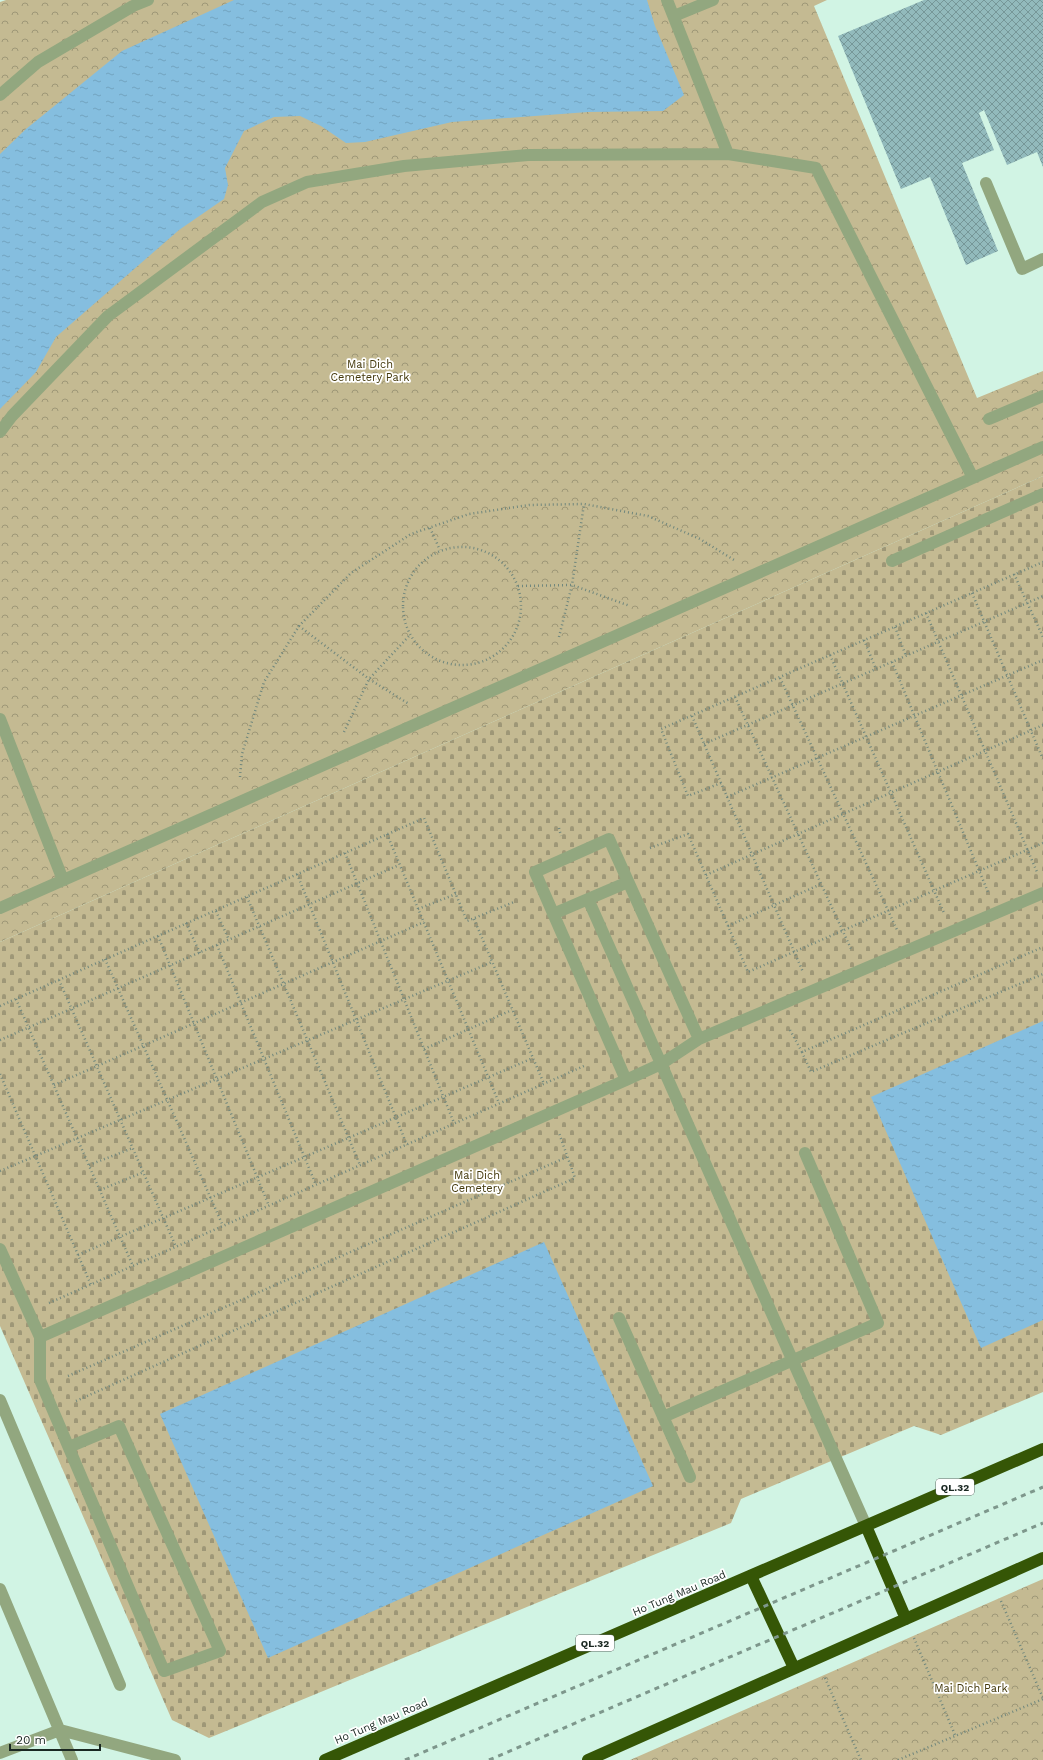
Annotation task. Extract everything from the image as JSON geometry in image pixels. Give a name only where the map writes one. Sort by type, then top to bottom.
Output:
[{"type":"highway","name":"Ho Tung Mau Road","points":[[325,1760],[1043,1449]]},
{"type":"highway","points":[[866,1526],[906,1619]]},
{"type":"highway","points":[[588,1760],[1043,1558]]},
{"type":"highway","points":[[751,1576],[794,1668]]},
{"type":"street","points":[[0,95],[38,62],[133,6],[148,0]]},
{"type":"street","points":[[667,0],[728,154]]},
{"type":"street","points":[[674,16],[713,0]]},
{"type":"street","points":[[0,432],[12,416],[108,316],[262,202],[307,182],[404,166],[528,155],[728,154],[816,168],[973,478]]},
{"type":"street","points":[[986,183],[1022,269],[1043,259]]},
{"type":"street","points":[[989,419],[1043,396]]},
{"type":"street","points":[[0,908],[553,662],[1043,447]]},
{"type":"street","points":[[892,561],[1043,494]]},
{"type":"street","points":[[0,719],[63,880]]},
{"type":"street","points":[[626,1080],[535,872],[609,839],[699,1039]]},
{"type":"street","points":[[553,914],[628,882]]},
{"type":"street","points":[[40,1337],[626,1080],[661,1064],[699,1039],[1043,893]]},
{"type":"street","points":[[588,898],[866,1526]]},
{"type":"street","points":[[663,1417],[878,1323],[805,1153]]},
{"type":"street","points":[[0,1249],[40,1337],[40,1380],[164,1671],[220,1651],[119,1426],[69,1447]]},
{"type":"street","points":[[619,1318],[690,1477]]},
{"type":"street","points":[[0,1400],[120,1685]]},
{"type":"street","points":[[0,1588],[72,1760]]},
{"type":"street","points":[[0,1753],[60,1730],[175,1760]]},
{"type":"path","points":[[238,802],[242,754],[264,682],[299,626],[351,574],[412,534],[469,514],[529,504],[584,504],[648,516],[700,539],[756,573]]},
{"type":"path","points":[[553,662],[572,585],[584,504]]},
{"type":"path","points":[[430,528],[440,550]]},
{"type":"path","points":[[460,546],[481,549],[499,558],[512,573],[518,586],[520,591],[522,612],[517,630],[507,646],[492,658],[474,665],[455,666],[437,661],[422,650],[410,635],[403,616],[403,596],[410,577],[423,561],[440,550],[460,546]]},
{"type":"path","points":[[721,783],[688,796],[661,729],[1043,562]]},
{"type":"path","points":[[1014,574],[1043,637]]},
{"type":"path","points":[[518,586],[572,585],[658,616]]},
{"type":"path","points":[[972,593],[1043,759]]},
{"type":"path","points":[[704,744],[1043,596]]},
{"type":"path","points":[[926,613],[1037,872]]},
{"type":"path","points":[[299,626],[369,679],[430,717]]},
{"type":"path","points":[[895,627],[906,656]]},
{"type":"path","points":[[330,761],[369,679],[410,635]]},
{"type":"path","points":[[864,640],[876,670]]},
{"type":"path","points":[[830,655],[944,912]]},
{"type":"path","points":[[726,797],[1043,660]]},
{"type":"path","points":[[892,662],[988,893]]},
{"type":"path","points":[[780,678],[898,933]]},
{"type":"path","points":[[735,697],[852,953]]},
{"type":"path","points":[[692,716],[803,974]]},
{"type":"path","points":[[706,875],[1043,725]]},
{"type":"path","points":[[0,1006],[424,818],[467,921],[514,902]]},
{"type":"path","points":[[387,834],[499,1103]]},
{"type":"path","points":[[650,848],[688,834],[748,972],[1043,843]]},
{"type":"path","points":[[345,853],[454,1123]]},
{"type":"path","points":[[0,1040],[400,865]]},
{"type":"path","points":[[297,874],[407,1144]]},
{"type":"path","points":[[728,926],[821,884]]},
{"type":"path","points":[[418,909],[456,894]]},
{"type":"path","points":[[247,897],[360,1165]]},
{"type":"path","points":[[216,911],[229,940]]},
{"type":"path","points":[[474,919],[544,1084]]},
{"type":"path","points":[[54,1085],[424,922]]},
{"type":"path","points":[[186,924],[200,953]]},
{"type":"path","points":[[158,936],[269,1206]]},
{"type":"path","points":[[217,945],[316,1185]]},
{"type":"path","points":[[802,1052],[1043,948]]},
{"type":"path","points":[[106,959],[223,1226]]},
{"type":"path","points":[[0,1171],[492,962]]},
{"type":"path","points":[[790,1030],[811,1072],[1043,974]]},
{"type":"path","points":[[59,980],[176,1247]]},
{"type":"path","points":[[16,999],[133,1266]]},
{"type":"path","points":[[424,1049],[512,1010]]},
{"type":"path","points":[[78,1255],[533,1058]]},
{"type":"path","points":[[46,1304],[584,1066]]},
{"type":"path","points":[[0,1074],[91,1285]]},
{"type":"path","points":[[76,1401],[575,1178],[559,1133]]},
{"type":"path","points":[[89,1165],[133,1148]]},
{"type":"path","points":[[68,1376],[567,1157]]},
{"type":"path","points":[[100,1190],[144,1172]]},
{"type":"path","points":[[898,1760],[1043,1699],[992,1580]]},
{"type":"path","points":[[906,1619],[955,1735]]},
{"type":"path","points":[[816,1658],[861,1760]]},
{"type":"green space","name":"Mai Dich Cemetery Park","points":[[6,0],[827,0],[814,6],[977,398],[1043,371],[1043,476],[0,942],[0,2]]},
{"type":"green space","name":"Mai Dich Cemetery","points":[[1043,476],[1043,1392],[941,1435],[914,1426],[741,1499],[731,1523],[209,1738],[172,1720],[0,1326],[0,942]]},
{"type":"green space","name":"Mai Dich Park","points":[[1043,1579],[1043,1760],[630,1760]]},
{"type":"water","points":[[234,0],[647,0],[655,26],[684,95],[663,111],[588,112],[452,122],[365,142],[346,143],[321,126],[300,116],[274,117],[244,131],[225,168],[228,185],[224,199],[179,230],[56,337],[36,372],[0,409],[0,154],[26,129],[122,51]]},
{"type":"water","points":[[1043,1021],[1043,1320],[981,1348],[871,1097]]},
{"type":"water","points":[[544,1242],[653,1486],[268,1658],[160,1414]]},
{"type":"building","points":[[924,0],[1043,0],[1043,167],[1037,152],[1007,165],[984,110],[979,113],[994,150],[962,163],[998,251],[966,265],[930,177],[901,189],[838,36]]},
{"type":"railway","points":[[405,1760],[1043,1487]]},
{"type":"railway","points":[[489,1760],[1043,1523]]}]
